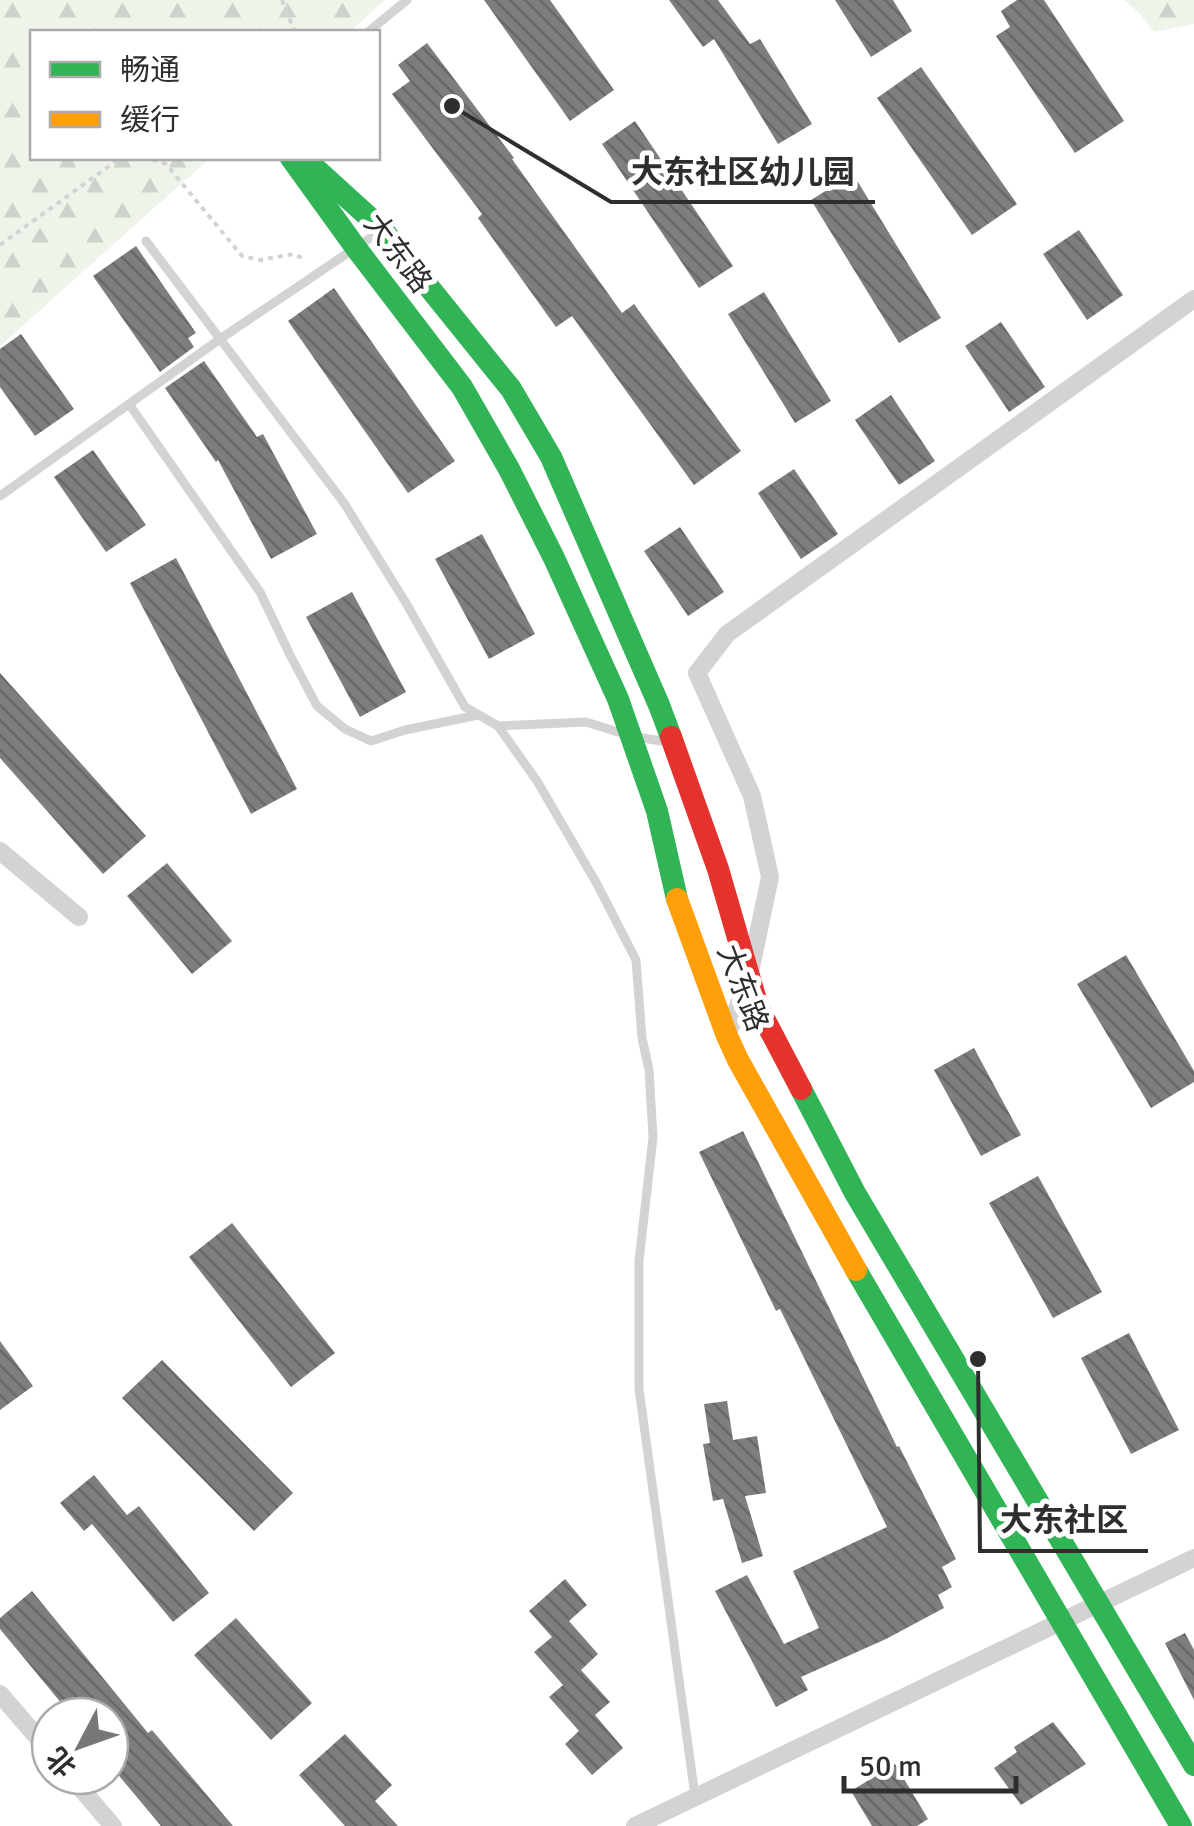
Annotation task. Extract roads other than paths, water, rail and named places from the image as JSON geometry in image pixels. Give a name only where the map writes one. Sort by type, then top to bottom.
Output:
[{"type":"street","name":"大东路","points":[[292,160],[462,387],[509,470],[618,699],[657,811],[677,898],[727,1036],[829,1224],[1181,1826]]},
{"type":"street","name":"大东路","points":[[304,160],[382,229],[511,389],[551,457],[673,742],[718,869],[758,1007],[854,1193],[1194,1764]]},
{"type":"street","points":[[727,1036],[749,977],[770,877],[752,796],[696,673],[727,634],[1194,299]]},
{"type":"street","points":[[0,850],[78,918]]},
{"type":"street","points":[[634,1826],[1194,1558]]},
{"type":"street","points":[[0,1694],[30,1729]]},
{"type":"street","points":[[87,1796],[113,1826]]},
{"type":"lane","points":[[370,30],[408,0]]},
{"type":"lane","points":[[0,496],[382,229]]},
{"type":"lane","points":[[146,241],[344,503],[464,707],[498,726],[537,781],[636,960],[653,1137],[639,1261],[639,1389],[695,1797]]},
{"type":"lane","points":[[129,404],[260,592],[317,706],[345,729],[371,741],[478,715]]},
{"type":"lane","points":[[498,726],[586,722],[630,736],[673,742]]},
{"type":"place","name":"大东社区幼儿园","points":[[452,106]]},
{"type":"place","name":"大东社区","points":[[978,1359]]}]
